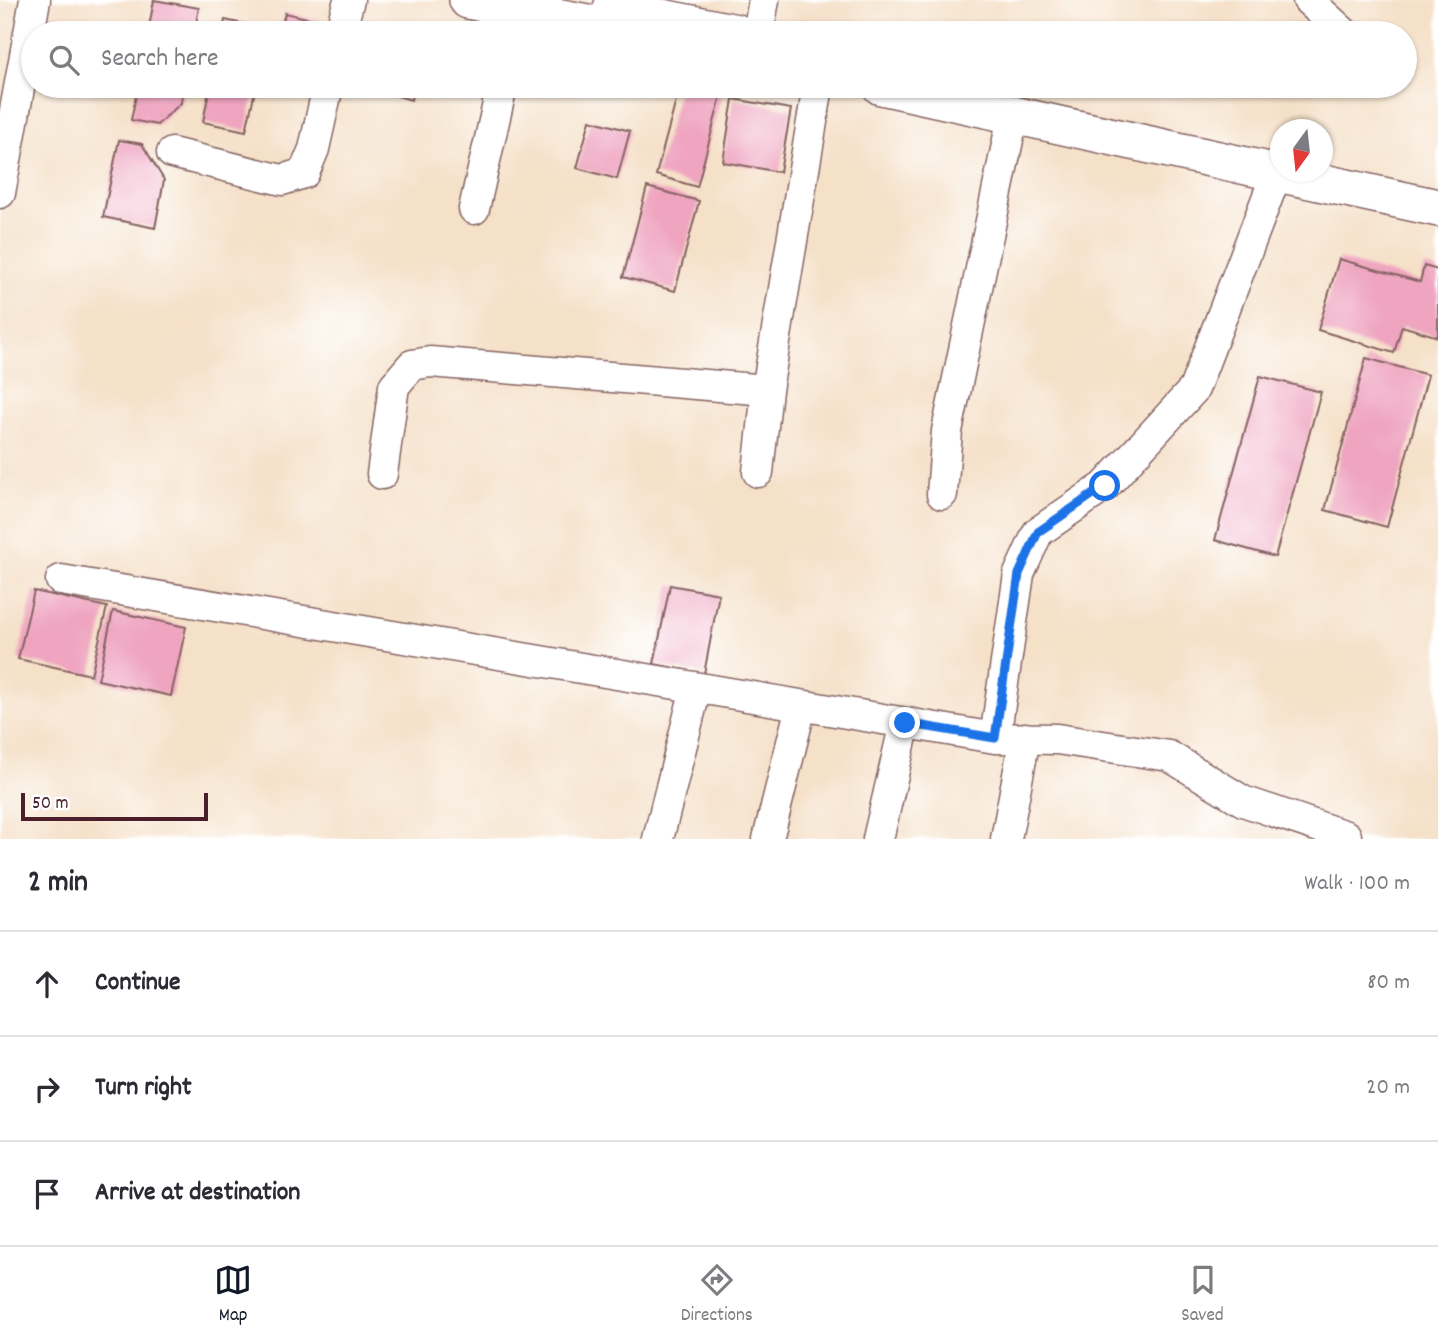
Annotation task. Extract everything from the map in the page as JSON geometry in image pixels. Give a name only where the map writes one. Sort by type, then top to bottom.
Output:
[{"type":"main road","points":[[468,0],[515,21]]},
{"type":"main road","points":[[569,0],[676,21]]},
{"type":"main road","points":[[934,98],[1013,116],[1270,159]]},
{"type":"main road","points":[[945,98],[1270,159]]},
{"type":"main road","points":[[1017,98],[1270,159]]},
{"type":"main road","points":[[1333,163],[1438,184]]},
{"type":"main road","points":[[1333,177],[1438,208]]},
{"type":"street","points":[[31,21],[35,0]]},
{"type":"street","points":[[343,21],[349,0]]},
{"type":"street","points":[[760,21],[764,0]]},
{"type":"street","points":[[1308,0],[1331,21]]},
{"type":"street","points":[[0,193],[21,77]]},
{"type":"street","points":[[172,153],[282,180],[304,173],[314,149],[325,98]]},
{"type":"street","points":[[474,209],[499,98]]},
{"type":"street","points":[[758,472],[767,390],[816,98]]},
{"type":"street","points":[[942,494],[947,431],[1013,116]]},
{"type":"street","points":[[1006,839],[1019,574],[1038,532],[1105,486],[1194,389],[1271,182]]},
{"type":"street","points":[[382,474],[394,386],[412,365],[430,362],[767,390]]},
{"type":"street","points":[[61,580],[905,723],[1010,738],[1057,738],[1168,756],[1243,801],[1346,836]]},
{"type":"street","points":[[658,839],[696,688]]},
{"type":"street","points":[[768,839],[801,706]]},
{"type":"street","points":[[878,839],[905,723]]},
{"type":"building","points":[[154,0],[199,8],[196,21],[150,21]]},
{"type":"building","points":[[285,13],[319,21],[283,21]]},
{"type":"building","points":[[136,98],[182,98],[181,103],[157,125],[131,120]]},
{"type":"building","points":[[208,98],[253,98],[246,131],[203,122]]},
{"type":"building","points":[[677,98],[720,98],[697,187],[656,175]]},
{"type":"building","points":[[733,99],[791,109],[780,172],[723,162]]},
{"type":"building","points":[[590,120],[630,131],[617,179],[577,168]]},
{"type":"building","points":[[119,140],[142,144],[164,180],[155,228],[103,217]]},
{"type":"building","points":[[647,187],[699,201],[675,291],[623,277]]},
{"type":"building","points":[[1339,259],[1420,282],[1424,266],[1438,270],[1438,337],[1402,326],[1394,353],[1318,330]]},
{"type":"building","points":[[1366,358],[1428,375],[1387,527],[1325,510]]},
{"type":"building","points":[[1260,376],[1321,392],[1275,557],[1215,540]]},
{"type":"building","points":[[670,585],[719,594],[704,674],[654,664]]},
{"type":"building","points":[[34,591],[107,607],[91,675],[18,659]]},
{"type":"building","points":[[113,611],[186,627],[171,696],[98,680]]},
{"type":"route","points":[[905,723],[995,738],[1019,574],[1038,532],[1105,486]]}]
